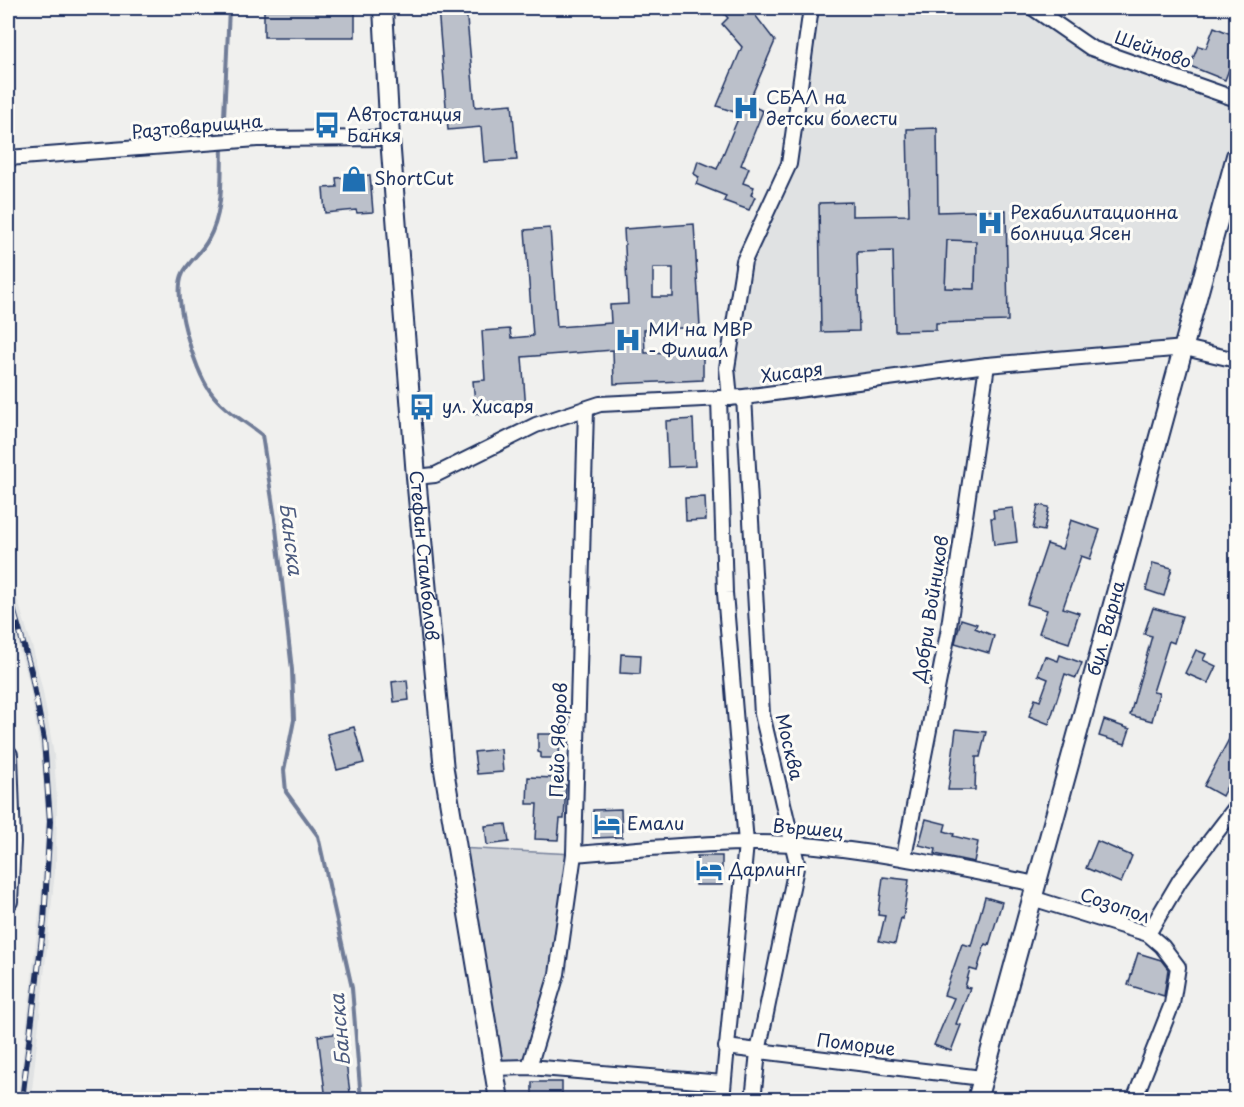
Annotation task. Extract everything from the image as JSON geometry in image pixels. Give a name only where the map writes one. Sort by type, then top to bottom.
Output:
[{"type":"street","name":"Стефан Стамболов","points":[[383,8],[390,138],[417,477],[444,770],[499,1100]]},
{"type":"street","points":[[722,1100],[746,843],[725,593],[731,398],[727,368],[744,261],[789,164],[811,8]]},
{"type":"street","name":"Шейново","points":[[1033,8],[1091,48],[1236,99]]},
{"type":"street","name":"Разтоварищна","points":[[8,158],[198,146],[246,140],[390,138]]},
{"type":"street","name":"бул. Варна","points":[[977,1100],[1185,348],[1233,187],[1236,156]]},
{"type":"street","name":"Хисаря","points":[[417,477],[435,475],[536,425],[600,404],[731,398],[987,366],[1185,348],[1236,360]]},
{"type":"street","name":"Добри Войников","points":[[904,857],[948,633],[987,366]]},
{"type":"street","name":"Москва","points":[[731,398],[762,714],[797,863],[758,1052],[753,1100]]},
{"type":"street","name":"Пейо Яворов","points":[[529,1067],[557,974],[574,854],[586,409]]},
{"type":"street","points":[[8,755],[11,842],[8,901]]},
{"type":"street","points":[[1148,934],[1180,880],[1236,807]]},
{"type":"street","name":"Вършец","points":[[574,854],[746,843],[794,844],[904,857],[1034,891]]},
{"type":"street","name":"Созопол","points":[[1034,891],[1148,934],[1174,958],[1178,967],[1178,975],[1172,1004],[1134,1100]]},
{"type":"street","name":"Поморие","points":[[726,1047],[982,1078]]},
{"type":"street","points":[[494,1068],[529,1067],[723,1083]]},
{"type":"shaded area","name":"Рехабилитационна болница Ясен","points":[[811,8],[1033,8],[1091,48],[1236,99],[1236,156],[1185,348],[730,398],[744,261],[789,164]]},
{"type":"shaded area","points":[[936,239],[976,241],[975,289],[945,288],[946,258]]},
{"type":"shaded area","points":[[8,570],[33,649],[43,692],[54,755],[57,801],[56,862],[31,1100],[18,1099],[41,897],[46,820],[42,763],[29,682],[8,613]]},
{"type":"shaded area","points":[[457,848],[574,854],[557,974],[529,1067],[494,1068]]},
{"type":"building","points":[[264,8],[355,8],[355,37],[264,37]]},
{"type":"building","points":[[438,8],[466,8],[475,107],[512,104],[517,160],[484,162],[481,127],[448,130]]},
{"type":"building","name":"СБАЛ на детски болести","points":[[719,8],[764,8],[755,15],[775,41],[748,104],[763,111],[741,165],[749,168],[743,183],[754,187],[751,195],[755,197],[749,210],[724,201],[726,196],[696,184],[699,177],[694,174],[698,161],[717,169],[740,114],[717,106],[742,47],[722,24],[728,18]]},
{"type":"building","points":[[1214,27],[1236,36],[1236,56],[1234,56],[1225,80],[1190,66],[1198,46],[1206,48]]},
{"type":"building","points":[[937,128],[938,212],[1006,210],[1008,321],[936,323],[936,330],[895,331],[893,251],[857,252],[859,331],[821,332],[819,203],[852,202],[852,216],[909,215],[907,129]],"holes":[[[947,240],[976,241],[975,289],[945,288]]]},
{"type":"building","points":[[370,175],[373,212],[357,213],[356,210],[325,213],[323,188],[337,187],[336,178]]},
{"type":"building","points":[[694,224],[700,327],[644,330],[645,353],[703,351],[703,380],[614,384],[613,350],[522,357],[526,410],[476,414],[473,381],[485,380],[482,331],[510,329],[511,338],[533,336],[525,230],[550,228],[557,327],[611,323],[610,305],[628,304],[624,229]],"holes":[[[653,268],[673,268],[673,297],[653,297]]]},
{"type":"building","points":[[693,419],[695,466],[668,467],[666,421]]},
{"type":"building","points":[[705,497],[706,520],[686,521],[685,498]]},
{"type":"building","points":[[1038,505],[1049,507],[1044,531],[1033,529]]},
{"type":"building","points":[[1013,508],[1017,542],[994,545],[991,518],[994,518],[993,510]]},
{"type":"building","points":[[1071,520],[1100,530],[1090,559],[1081,556],[1063,608],[1079,613],[1069,643],[1039,633],[1047,610],[1027,604],[1047,544],[1062,549]]},
{"type":"building","points":[[1153,563],[1172,568],[1164,596],[1146,590]]},
{"type":"building","points":[[1153,608],[1182,616],[1174,643],[1169,641],[1153,692],[1159,693],[1152,721],[1130,715],[1152,636],[1144,634]]},
{"type":"building","points":[[961,619],[977,624],[975,628],[994,636],[989,653],[955,643]]},
{"type":"building","points":[[1196,650],[1206,654],[1203,660],[1216,666],[1208,683],[1185,673]]},
{"type":"building","points":[[621,654],[641,655],[640,674],[620,673]]},
{"type":"building","points":[[1060,655],[1082,663],[1076,678],[1065,674],[1049,724],[1029,716],[1035,699],[1040,701],[1048,679],[1038,675],[1045,656],[1058,661]]},
{"type":"building","points":[[407,680],[409,700],[394,702],[392,682]]},
{"type":"building","points":[[1104,720],[1130,729],[1125,744],[1099,736]]},
{"type":"building","points":[[1236,726],[1236,769],[1222,796],[1204,786]]},
{"type":"building","points":[[354,727],[364,763],[337,770],[327,734]]},
{"type":"building","points":[[956,729],[986,732],[980,757],[976,757],[975,790],[948,790]]},
{"type":"building","points":[[538,734],[560,734],[559,758],[541,758],[541,753],[538,752]]},
{"type":"building","points":[[501,749],[503,772],[477,774],[474,752]]},
{"type":"building","points":[[528,777],[556,778],[556,785],[566,785],[564,819],[560,819],[558,840],[535,839],[537,804],[527,804]]},
{"type":"building","name":"Емали","points":[[621,809],[622,837],[593,838],[593,810]]},
{"type":"building","points":[[926,819],[946,824],[944,831],[954,834],[953,836],[978,842],[974,862],[935,854],[936,849],[919,845]]},
{"type":"building","points":[[506,824],[509,842],[487,845],[485,826]]},
{"type":"building","points":[[1097,841],[1132,856],[1121,883],[1086,868]]},
{"type":"building","name":"Дарлинг","points":[[697,856],[722,856],[722,885],[696,885]]},
{"type":"building","points":[[883,877],[909,880],[903,919],[901,918],[895,944],[879,941],[885,916],[878,915]]},
{"type":"building","points":[[985,897],[1002,902],[989,945],[985,944],[977,971],[970,969],[965,987],[970,988],[956,1024],[961,1025],[951,1051],[934,1045],[954,998],[944,995],[962,944],[971,946]]},
{"type":"building","points":[[1138,953],[1161,960],[1168,969],[1164,996],[1128,985]]},
{"type":"building","points":[[342,1033],[351,1100],[326,1100],[318,1036]]},
{"type":"building","points":[[532,1082],[562,1082],[562,1100],[532,1100]]},
{"type":"waterway","name":"Банска","points":[[223,139],[229,8]]},
{"type":"waterway","name":"Банска","points":[[222,146],[221,194],[217,218],[205,244],[183,273],[180,284],[182,316],[198,368],[210,391],[228,410],[262,435],[275,519],[292,670],[294,720],[284,770],[286,792],[318,836],[352,988],[361,1100]]},
{"type":"railway","points":[[8,591],[31,671],[44,740],[50,821],[44,921],[22,1100]]},
{"type":"place","name":"СБАЛ на детски болести","points":[[746,108]]},
{"type":"place","name":"Автостанция Банкя","points":[[327,125]]},
{"type":"place","name":"ShortCut","points":[[354,179]]},
{"type":"place","name":"Рехабилитационна болница Ясен","points":[[990,223]]},
{"type":"place","name":"МИ на МВР - Филиал","points":[[628,340]]},
{"type":"place","name":"ул. Хисаря","points":[[422,407]]},
{"type":"place","name":"Емали","points":[[607,824]]},
{"type":"place","name":"Дарлинг","points":[[709,870]]}]
